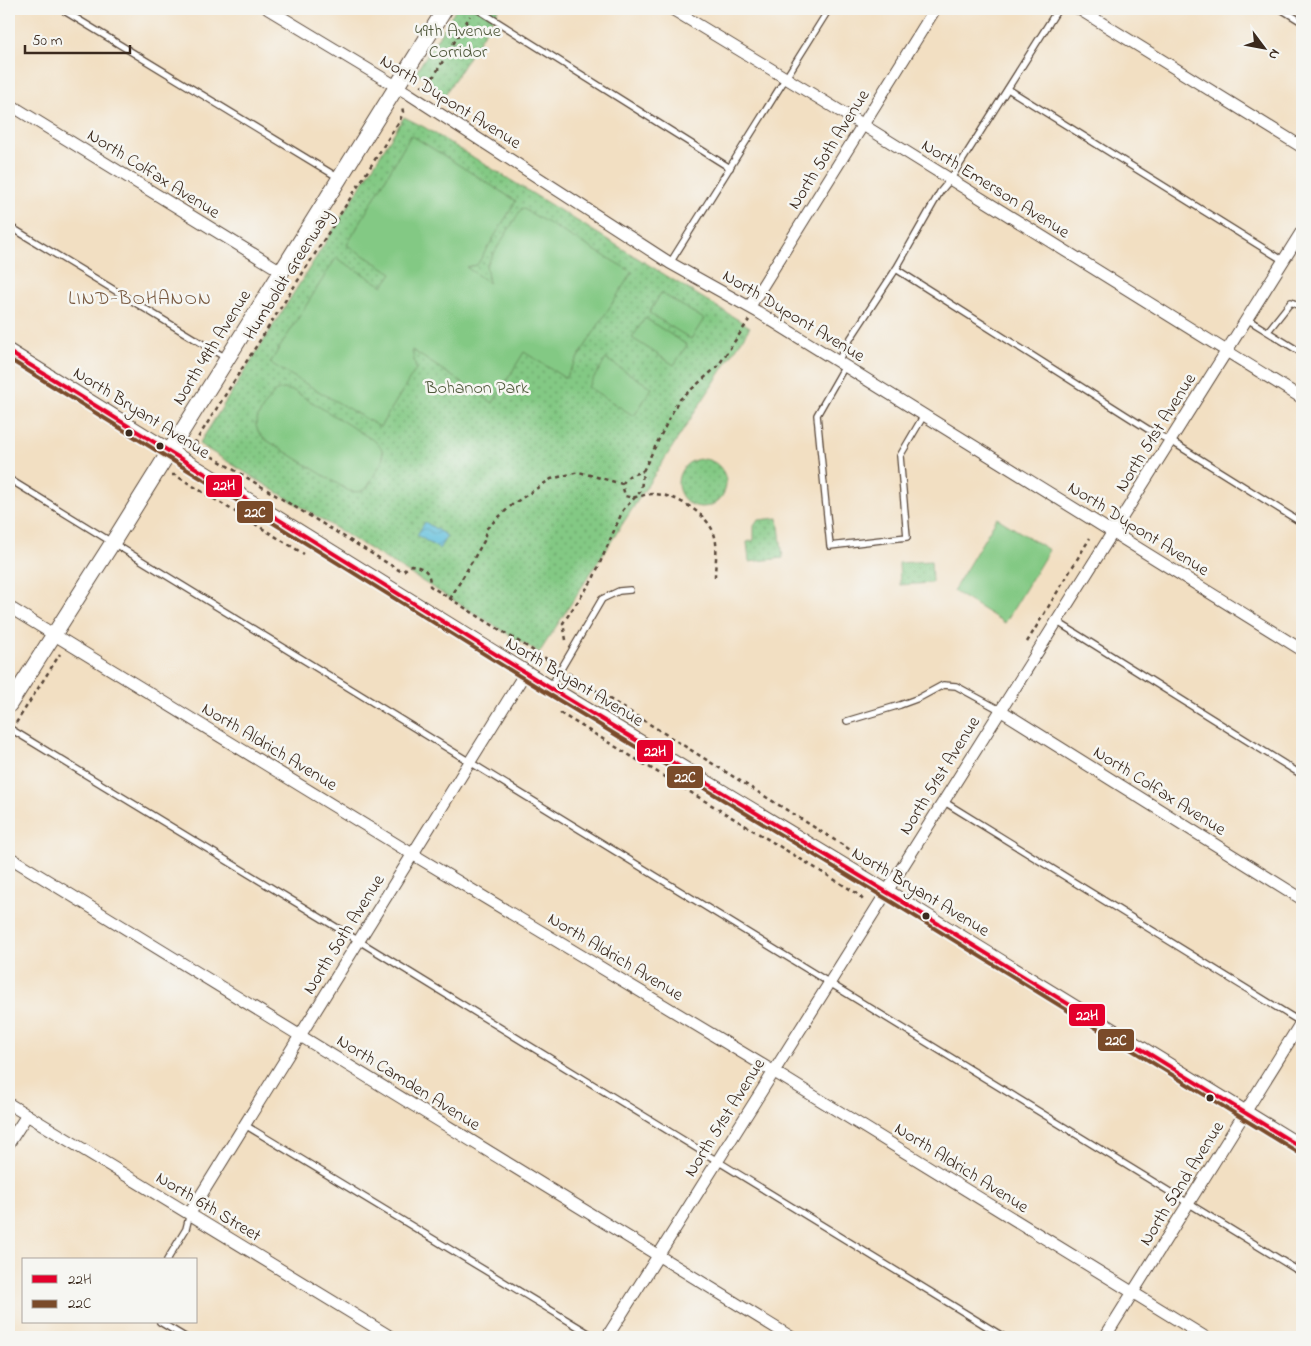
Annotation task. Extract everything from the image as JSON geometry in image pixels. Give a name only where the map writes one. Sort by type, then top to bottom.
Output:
[{"type":"street","name":"North Dupont Avenue","points":[[268,9],[397,86],[670,263],[750,306],[1302,650]]},
{"type":"street","name":"North 49th Avenue","points":[[9,705],[113,542],[445,9]]},
{"type":"street","name":"North Emerson Avenue","points":[[672,9],[863,125],[1302,398]]},
{"type":"street","name":"North 50th Avenue","points":[[750,306],[935,9]]},
{"type":"street","points":[[1079,9],[1302,148]]},
{"type":"street","name":"North Colfax Avenue","points":[[9,104],[281,271]]},
{"type":"street","name":"North 51st Avenue","points":[[607,1337],[888,893],[943,801],[1302,231]]},
{"type":"street","name":"North Bryant Avenue","points":[[9,352],[525,673],[888,893],[1302,1148]]},
{"type":"street","name":"North Aldrich Avenue","points":[[9,606],[1205,1337]]},
{"type":"street","name":"North 50th Avenue","points":[[190,1213],[525,673]]},
{"type":"street","name":"North Colfax Avenue","points":[[1000,710],[1302,899]]},
{"type":"street","name":"North Camden Avenue","points":[[9,857],[791,1337]]},
{"type":"street","name":"North 52nd Avenue","points":[[1105,1337],[1302,1022]]},
{"type":"street","name":"North 6th Street","points":[[9,1104],[391,1337]]},
{"type":"street","points":[[9,1143],[27,1115]]},
{"type":"lane","points":[[61,9],[340,178]]},
{"type":"lane","points":[[476,9],[730,168]]},
{"type":"lane","points":[[670,263],[829,9]]},
{"type":"lane","points":[[925,415],[900,456],[907,537],[830,546],[816,414],[841,364],[845,347],[896,270],[940,192],[950,180],[1058,9]]},
{"type":"lane","points":[[1281,9],[1302,22]]},
{"type":"lane","points":[[1008,89],[1284,261]]},
{"type":"lane","points":[[9,226],[226,358]]},
{"type":"lane","points":[[896,270],[1154,433],[1171,441],[1302,523]]},
{"type":"lane","points":[[1268,331],[1291,302],[1302,308]]},
{"type":"lane","points":[[1247,319],[1302,353]]},
{"type":"lane","points":[[9,479],[1302,1273]]},
{"type":"lane","points":[[550,688],[602,599],[619,591],[630,590]]},
{"type":"lane","points":[[1056,621],[1302,775]]},
{"type":"lane","points":[[847,721],[919,698],[942,685],[956,686],[1000,710]]},
{"type":"lane","points":[[9,728],[1004,1337]]},
{"type":"lane","points":[[943,801],[1302,1022]]},
{"type":"lane","points":[[244,1125],[595,1337]]},
{"type":"lane","points":[[168,1258],[186,1229],[190,1213]]},
{"type":"lane","points":[[163,1324],[185,1337]]},
{"type":"path","points":[[425,87],[431,81],[476,9]]},
{"type":"path","name":"Humboldt Greenway","points":[[188,446],[196,441],[400,120],[403,112]]},
{"type":"path","points":[[563,647],[567,639],[563,623],[593,579],[623,510],[640,491],[643,471],[678,401],[718,366],[748,321]]},
{"type":"path","points":[[196,441],[198,448],[402,572],[411,565],[423,568],[430,577],[430,586],[882,869]]},
{"type":"path","points":[[622,484],[629,476],[643,471]]},
{"type":"path","points":[[450,599],[484,541],[486,529],[513,504],[551,479],[579,472],[622,484]]},
{"type":"path","points":[[622,484],[624,496],[633,498],[654,494],[677,499],[710,523],[716,538],[715,576]]},
{"type":"path","points":[[556,710],[858,894],[863,900],[865,898]]},
{"type":"green space","name":"49th Avenue Corridor","points":[[456,9],[499,9],[444,96],[434,90],[429,80],[416,72]]},
{"type":"green space","name":"Bohanon Park","points":[[404,117],[424,127],[750,327],[539,653],[199,444]]},
{"type":"green space","points":[[411,135],[516,201],[477,265],[466,267],[489,283],[486,266],[522,208],[632,272],[565,378],[524,352],[493,403],[412,350],[416,369],[380,427],[270,363],[336,258],[383,286],[392,273],[347,245]]},
{"type":"green space","points":[[661,293],[704,319],[691,339],[649,313]]},
{"type":"green space","points":[[645,318],[687,345],[674,365],[632,338]]},
{"type":"green space","points":[[606,359],[652,388],[634,416],[588,387]]},
{"type":"green space","points":[[284,389],[294,391],[376,442],[382,449],[383,458],[367,488],[359,492],[349,491],[263,438],[257,429],[257,420],[264,406],[274,393]]},
{"type":"green space","points":[[697,459],[707,459],[716,463],[722,469],[725,474],[725,492],[716,503],[707,507],[697,507],[688,503],[682,497],[678,488],[678,478],[682,469],[688,463]]},
{"type":"green space","points":[[778,518],[783,558],[749,562],[747,542],[754,540],[754,526],[758,520]]},
{"type":"green space","points":[[997,518],[1049,550],[1005,623],[953,591]]},
{"type":"green space","points":[[931,561],[932,583],[900,585],[899,563]]},
{"type":"water","points":[[425,522],[447,536],[439,549],[417,535]]},
{"type":"transit line","name":"22H","points":[[9,352],[550,688],[898,899],[1302,1148]]},
{"type":"transit line","name":"22C","points":[[9,359],[547,693],[895,904],[1299,1153]]},
{"type":"district","name":"LIND-BOHANON","points":[[140,297]]}]
